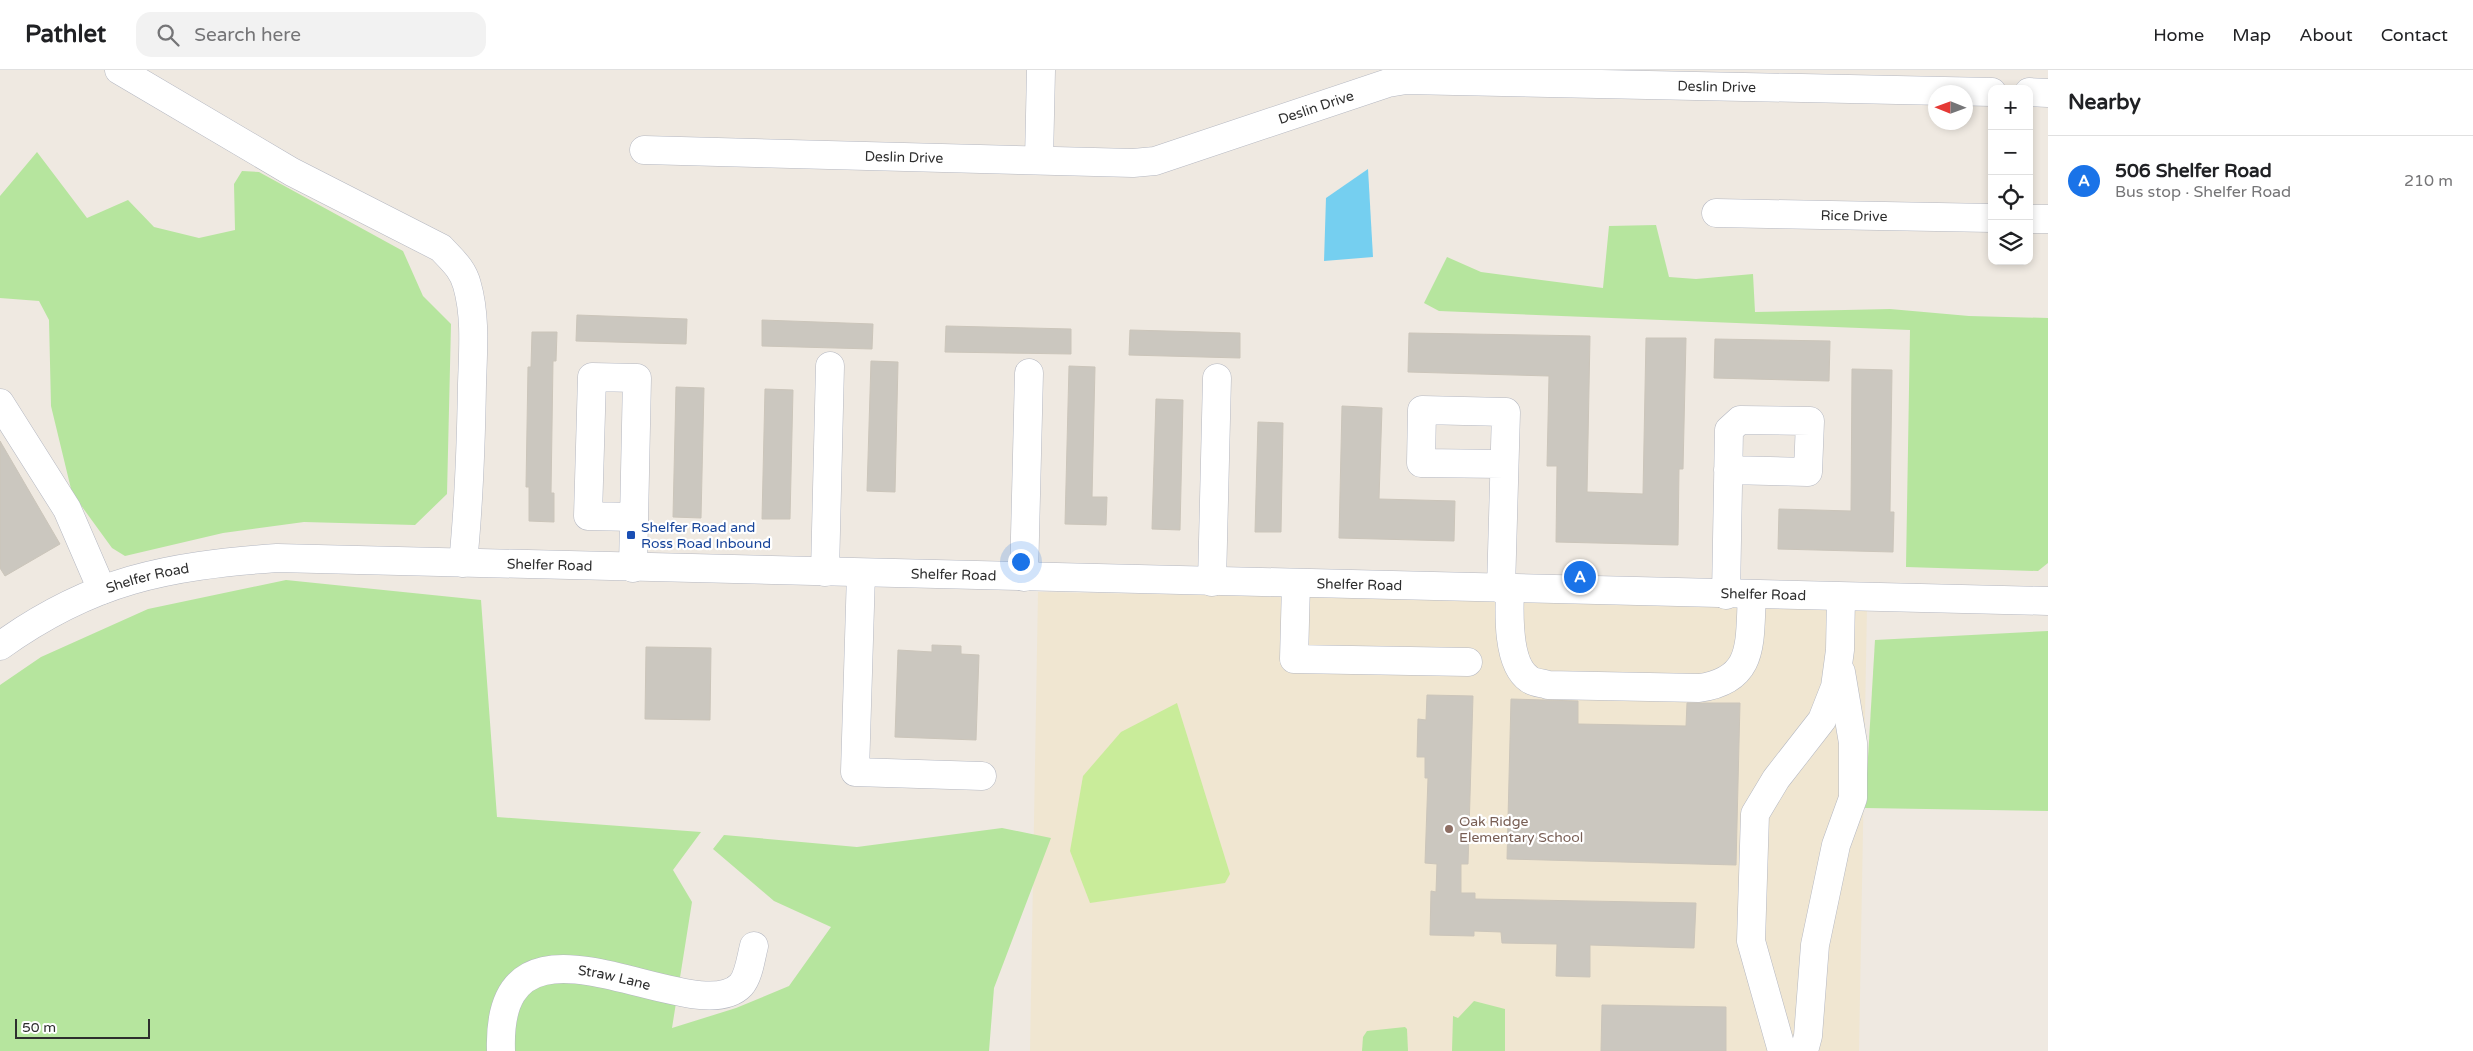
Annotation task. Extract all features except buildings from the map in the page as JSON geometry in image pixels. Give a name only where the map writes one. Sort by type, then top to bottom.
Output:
[{"type":"street","points":[[119,70],[292,172],[441,248],[461,268],[467,285],[472,311],[473,366],[470,488],[463,563]]},
{"type":"street","points":[[1039,160],[1041,70]]},
{"type":"street","name":"Deslin Drive","points":[[644,150],[1133,163],[1155,161],[1388,83],[1406,80],[1988,92]]},
{"type":"street","points":[[2033,92],[2048,93]]},
{"type":"street","name":"Rice Drive","points":[[1716,213],[1988,218]]},
{"type":"street","points":[[2033,219],[2048,219]]},
{"type":"street","points":[[825,572],[830,366]]},
{"type":"street","points":[[1024,577],[1029,373]]},
{"type":"street","points":[[633,568],[637,378],[592,377],[588,516],[634,517]]},
{"type":"street","points":[[1212,582],[1217,378]]},
{"type":"street","points":[[0,403],[67,509],[102,590]]},
{"type":"street","points":[[1504,464],[1505,589],[1514,653],[1519,668],[1530,680],[1548,685],[1698,688],[1716,686],[1732,678],[1743,664],[1750,640],[1739,595],[1728,470]]},
{"type":"street","name":"Shelfer Road","points":[[0,646],[49,614],[134,578],[213,563],[277,558],[1739,595],[2048,601]]},
{"type":"street","points":[[861,573],[855,772],[982,776]]},
{"type":"street","points":[[1296,584],[1294,659],[1468,662]]},
{"type":"street","points":[[1782,1051],[1752,941],[1755,814],[1776,779],[1822,720],[1835,687],[1839,656],[1841,597]]},
{"type":"street","points":[[1804,1051],[1808,1036],[1815,945],[1836,845],[1853,798],[1853,743],[1839,656]]},
{"type":"street","name":"Straw Lane","points":[[501,1051],[503,1018],[514,990],[526,979],[541,972],[557,970],[612,975],[693,994],[712,996],[740,986],[744,980],[754,946]]},
{"type":"shaded area","name":"Oak Ridge Elementary School","points":[[1038,592],[1867,607],[1859,1051],[1030,1051]]},
{"type":"green space","points":[[37,152],[87,218],[128,200],[154,227],[199,238],[235,230],[234,184],[242,171],[259,172],[403,251],[423,296],[451,324],[447,494],[415,525],[304,522],[223,533],[125,556],[112,548],[72,493],[51,406],[49,320],[39,301],[0,298],[0,196]]},
{"type":"green space","points":[[1656,225],[1669,277],[1696,279],[1753,274],[1755,312],[1890,309],[1969,316],[2048,318],[2048,563],[2038,571],[1906,567],[1910,330],[1439,311],[1424,303],[1447,257],[1481,272],[1603,288],[1609,226]]},
{"type":"green space","points":[[286,580],[481,600],[497,817],[701,832],[673,870],[692,902],[672,1028],[736,1008],[789,986],[831,927],[774,901],[713,849],[724,835],[857,847],[1002,828],[1051,838],[994,988],[989,1051],[0,1051],[0,685],[41,657],[148,609]]},
{"type":"green space","points":[[2048,631],[2048,811],[1865,808],[1875,640]]},
{"type":"green space","points":[[1177,703],[1230,874],[1225,883],[1090,903],[1070,851],[1083,776],[1121,732]]},
{"type":"green space","points":[[1474,1001],[1505,1009],[1505,1051],[1452,1051],[1453,1016],[1458,1018]]},
{"type":"green space","points":[[1405,1027],[1407,1029],[1408,1051],[1362,1051],[1363,1037],[1367,1031]]},
{"type":"water","points":[[1368,169],[1373,257],[1324,261],[1326,198]]},
{"type":"place","name":"Shelfer Road and Ross Road Inbound","points":[[631,535]]},
{"type":"place","name":"506 Shelfer Road","points":[[1580,577]]},
{"type":"place","name":"Oak Ridge Elementary School","points":[[1449,829]]}]
